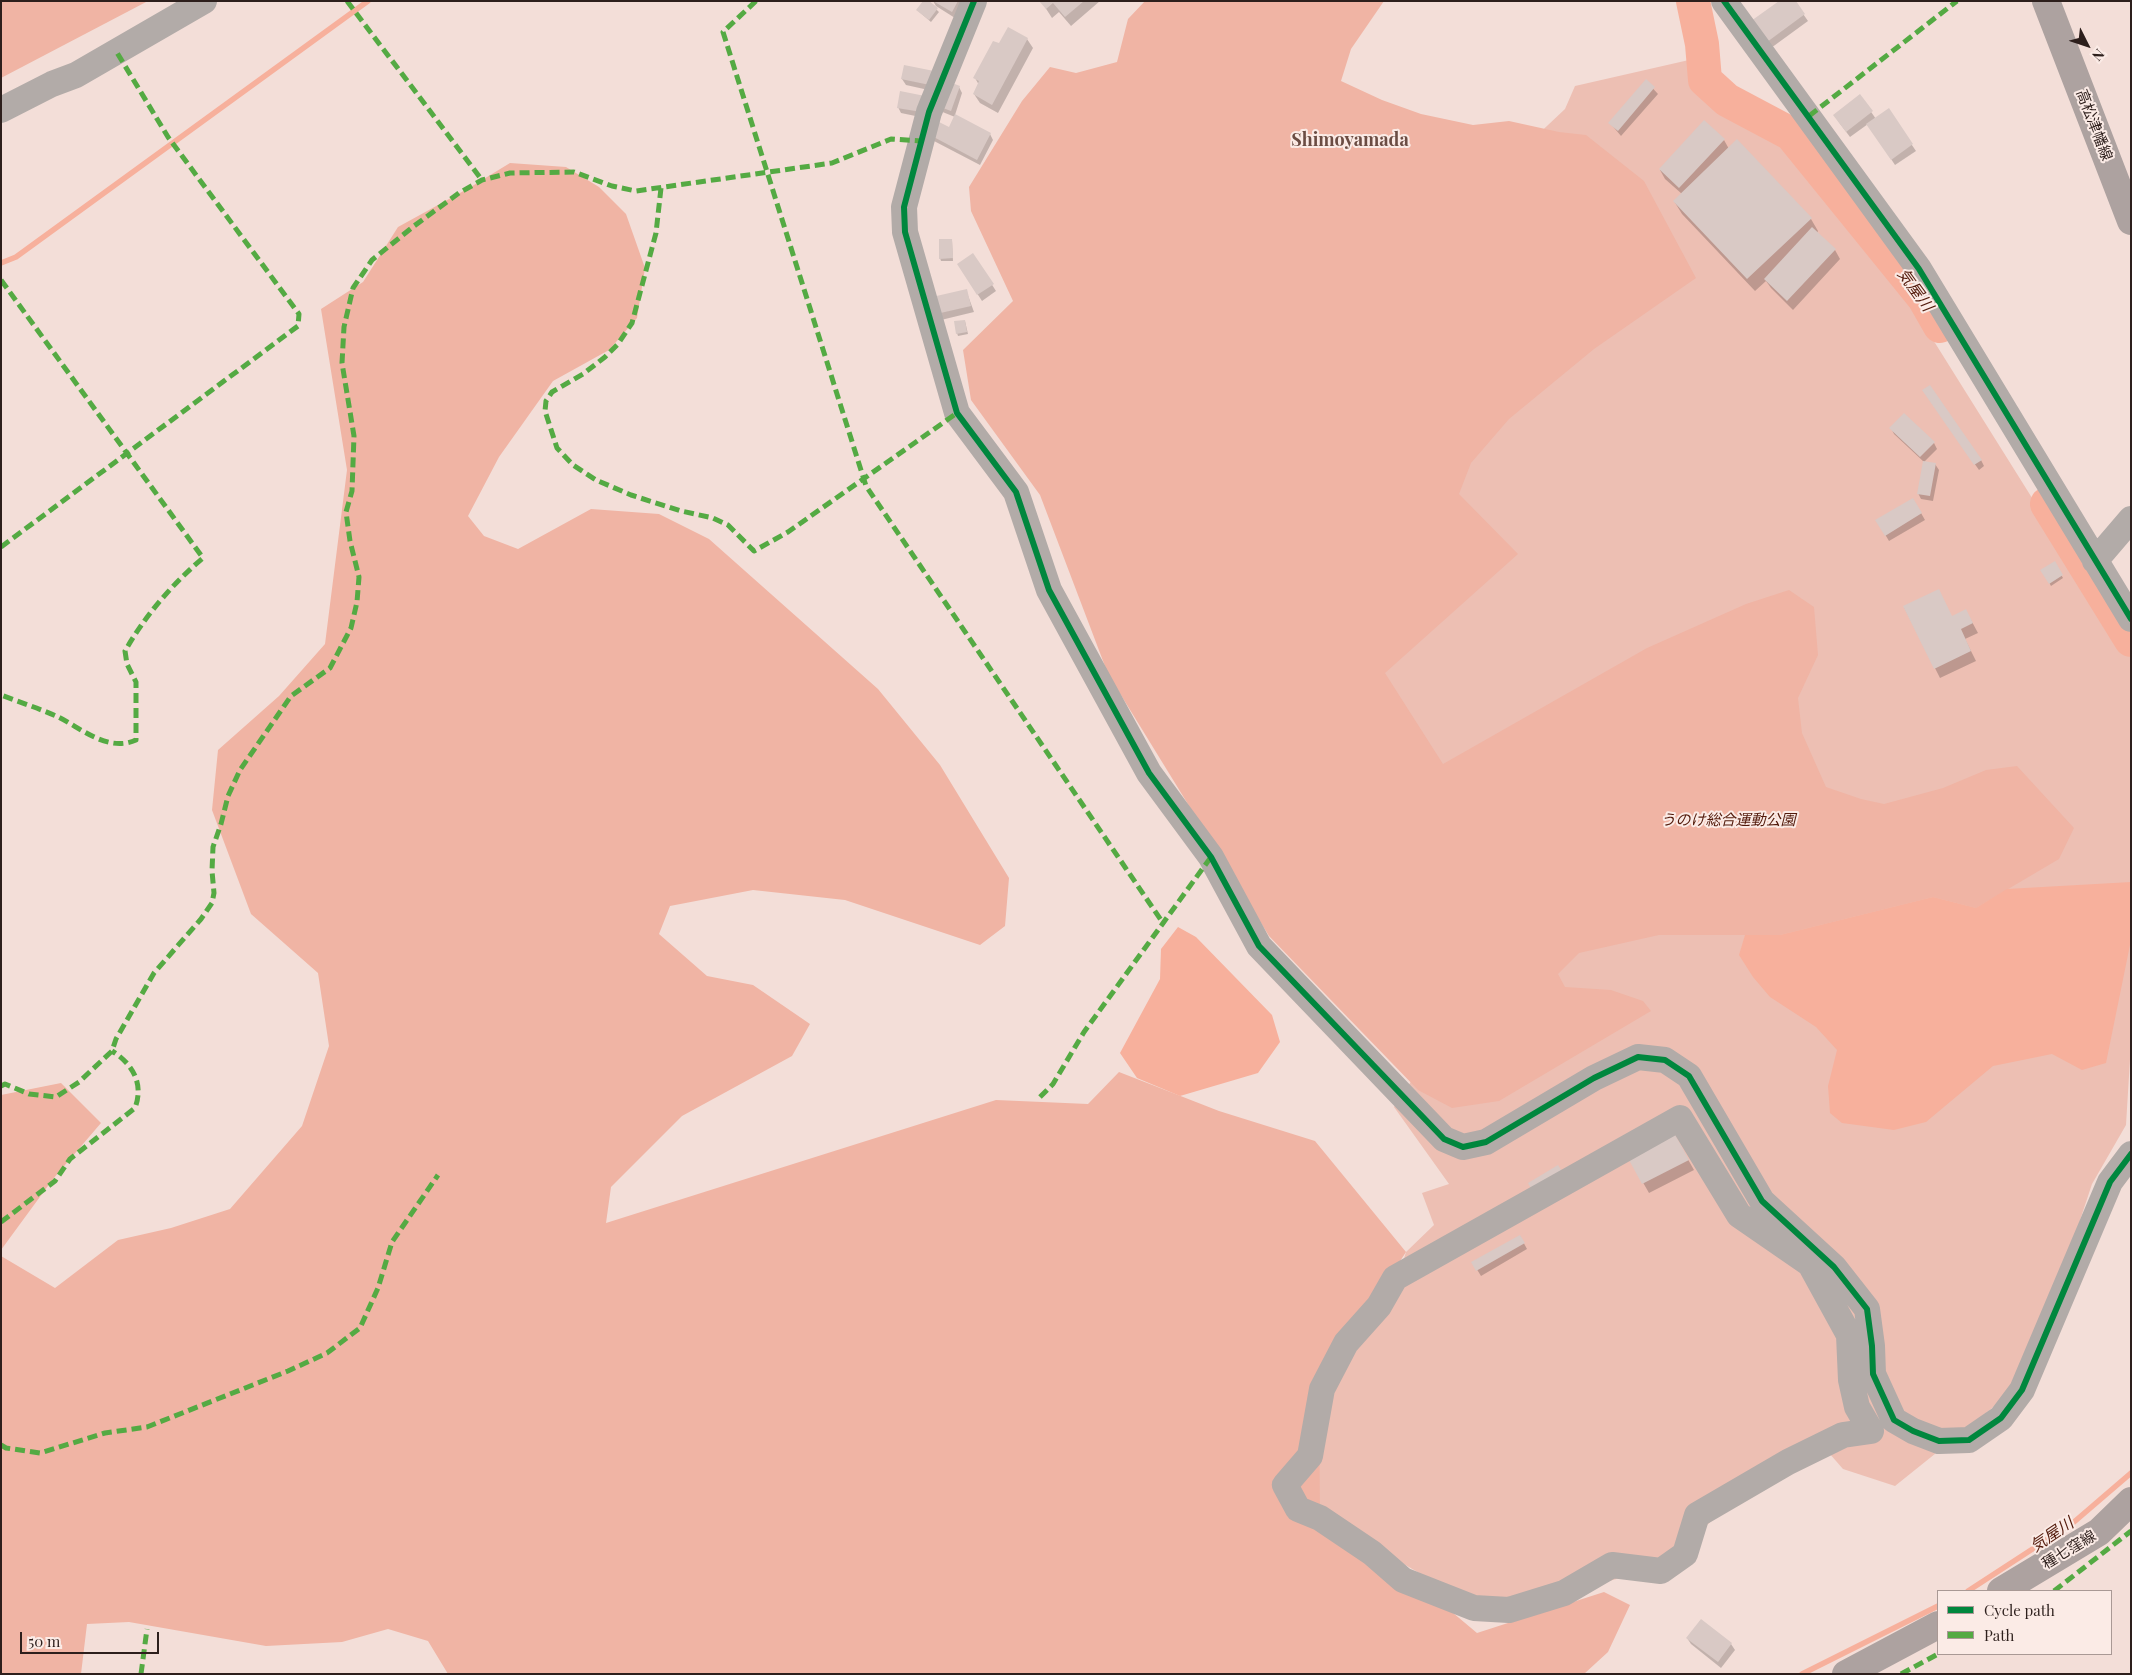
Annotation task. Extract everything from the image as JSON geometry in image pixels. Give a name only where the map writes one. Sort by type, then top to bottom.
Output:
[{"type":"main road","name":"高松津幡線","points":[[2046,1],[2131,221]]},
{"type":"main road","name":"種七窪線","points":[[2003,1590],[2099,1532],[2131,1502]]},
{"type":"main road","points":[[1846,1674],[1937,1626]]},
{"type":"street","points":[[1,110],[52,84],[76,75],[204,1]]},
{"type":"street","points":[[974,1],[929,112],[904,207],[905,232],[957,413],[1016,492],[1049,590],[1149,773],[1211,857],[1259,946],[1444,1139],[1464,1147],[1486,1142],[1594,1078],[1638,1057],[1665,1060],[1689,1076],[1762,1201],[1834,1267],[1867,1309],[1872,1346],[1872,1374],[1894,1420],[1913,1431],[1939,1440],[1969,1440],[2001,1418],[2022,1390],[2110,1182],[2131,1154]]},
{"type":"street","points":[[1724,1],[1918,269],[2131,620]]},
{"type":"street","points":[[2095,561],[2131,519]]},
{"type":"street","points":[[1680,1118],[1739,1215],[1810,1264],[1849,1335],[1851,1380],[1857,1407],[1871,1431],[1843,1435],[1788,1462],[1697,1515],[1685,1554],[1661,1571],[1612,1565],[1564,1593],[1509,1610],[1474,1608],[1403,1580],[1372,1553],[1320,1518],[1298,1509],[1285,1485],[1310,1456],[1322,1389],[1346,1343],[1379,1306],[1395,1278],[1680,1118]]},
{"type":"green space","points":[[1,1],[148,1],[1,78]]},
{"type":"green space","points":[[1145,1],[1384,1],[1351,49],[1341,81],[1382,100],[1421,114],[1473,125],[1509,121],[1559,132],[1586,135],[1644,181],[1696,278],[1594,349],[1509,419],[1471,463],[1459,494],[1518,554],[1385,673],[1443,764],[1647,648],[1746,604],[1789,590],[1814,607],[1818,655],[1798,698],[1802,733],[1826,787],[1861,799],[1884,804],[1943,788],[1986,770],[2017,766],[2074,828],[2059,859],[1976,908],[1933,897],[1780,935],[1659,935],[1579,953],[1558,974],[1565,987],[1611,990],[1643,1001],[1651,1011],[1499,1101],[1452,1108],[1418,1090],[1269,936],[1108,674],[1040,495],[971,400],[963,350],[1013,301],[971,211],[969,187],[1022,101],[1050,67],[1076,73],[1117,62],[1128,19]]},
{"type":"green space","name":"うのけ総合運動公園","points":[[1689,60],[1795,155],[1910,303],[2131,656],[2131,1043],[2126,1125],[2092,1184],[2027,1380],[1895,1486],[1843,1469],[1822,1445],[1736,1498],[1679,1551],[1657,1568],[1521,1605],[1460,1597],[1288,1496],[1319,1385],[1391,1301],[1406,1252],[1434,1225],[1422,1193],[1449,1184],[1394,1107],[1416,1074],[1329,764],[1530,142],[1565,109],[1575,86]]},
{"type":"green space","points":[[510,163],[566,167],[599,187],[626,214],[645,268],[637,318],[609,350],[553,381],[499,457],[468,516],[484,536],[518,549],[591,509],[659,514],[709,539],[878,689],[940,765],[1009,878],[1005,926],[980,945],[845,900],[753,890],[670,906],[659,934],[707,976],[753,985],[810,1024],[792,1056],[682,1116],[611,1187],[606,1223],[996,1100],[1088,1104],[1119,1072],[1219,1111],[1315,1141],[1406,1252],[1319,1385],[1320,1518],[1366,1540],[1477,1633],[1604,1592],[1630,1605],[1608,1652],[1584,1674],[448,1674],[428,1641],[388,1629],[342,1642],[266,1646],[129,1622],[87,1624],[81,1674],[1,1674],[1,1256],[55,1288],[118,1240],[171,1228],[230,1209],[302,1126],[329,1046],[318,973],[251,914],[212,810],[218,750],[279,696],[325,644],[347,470],[321,309],[363,282],[398,227]]},
{"type":"green space","points":[[61,1083],[101,1123],[53,1179],[1,1250],[1,1095]]},
{"type":"shaded area","points":[[2131,882],[2131,940],[2106,1063],[2082,1070],[2052,1054],[1993,1066],[1926,1122],[1894,1130],[1842,1123],[1830,1113],[1828,1086],[1837,1050],[1816,1027],[1770,997],[1753,977],[1739,955],[1745,935],[1780,935],[1933,897],[1976,908],[2007,889]]},
{"type":"shaded area","points":[[1178,927],[1196,937],[1272,1015],[1280,1042],[1258,1073],[1180,1096],[1137,1078],[1120,1053],[1160,979],[1161,949]]},
{"type":"building","points":[[923,1],[929,1],[938,8],[929,20],[916,10]]},
{"type":"building","points":[[933,1],[958,1],[952,12]]},
{"type":"building","points":[[1039,1],[1084,1],[1065,17],[1053,3],[1046,9]]},
{"type":"building","points":[[1779,1],[1796,1],[1805,14],[1767,42],[1751,21]]},
{"type":"building","points":[[1008,27],[1028,38],[992,105],[973,94],[979,81],[973,78],[993,41],[999,43]]},
{"type":"building","points":[[904,65],[934,71],[930,85],[901,79]]},
{"type":"building","points":[[1646,79],[1655,87],[1618,131],[1608,123]]},
{"type":"building","points":[[944,80],[960,86],[951,111],[935,105]]},
{"type":"building","points":[[900,91],[925,96],[922,112],[897,108]]},
{"type":"building","points":[[1860,94],[1873,111],[1846,132],[1833,115]]},
{"type":"building","points":[[1889,108],[1913,144],[1891,160],[1866,124]]},
{"type":"building","points":[[955,114],[991,133],[977,160],[930,135],[937,121],[949,127]]},
{"type":"building","points":[[1704,120],[1725,139],[1679,188],[1659,169]]},
{"type":"building","points":[[1737,139],[1812,218],[1747,279],[1673,201]]},
{"type":"building","points":[[1812,227],[1836,249],[1787,301],[1764,279]]},
{"type":"building","points":[[939,239],[952,239],[953,258],[939,259]]},
{"type":"building","points":[[973,253],[994,284],[977,295],[957,264]]},
{"type":"building","points":[[967,289],[971,306],[936,314],[932,297]]},
{"type":"building","points":[[965,320],[967,332],[956,334],[954,321]]},
{"type":"building","points":[[1930,385],[1982,460],[1974,465],[1922,390]]},
{"type":"building","points":[[1904,413],[1935,442],[1920,457],[1889,428]]},
{"type":"building","points":[[1923,461],[1936,463],[1930,496],[1917,494]]},
{"type":"building","points":[[1913,498],[1922,513],[1885,536],[1875,520]]},
{"type":"building","points":[[2055,561],[2063,575],[2049,584],[2040,570]]},
{"type":"building","points":[[1939,589],[1952,616],[1966,609],[1973,623],[1961,629],[1971,651],[1934,669],[1903,606]]},
{"type":"building","points":[[1673,1131],[1689,1160],[1642,1184],[1628,1158]]},
{"type":"building","points":[[1558,1165],[1565,1176],[1534,1194],[1528,1183]]},
{"type":"building","points":[[1520,1235],[1525,1243],[1476,1271],[1471,1262]]},
{"type":"building","points":[[1701,1619],[1732,1643],[1718,1662],[1686,1638]]},
{"type":"waterway","points":[[1,263],[16,257],[368,1]]},
{"type":"waterway","name":"気屋川","points":[[1693,1],[1702,44],[1705,80],[1727,100],[1791,134],[1924,298],[1940,326]]},
{"type":"waterway","name":"気屋川","points":[[2047,504],[2131,640]]},
{"type":"waterway","name":"気屋川","points":[[1970,1590],[2074,1522],[2131,1473]]},
{"type":"waterway","name":"気屋川","points":[[1802,1674],[1937,1606]]},
{"type":"marked path","points":[[347,1],[482,180]]},
{"type":"marked path","points":[[756,1],[723,32],[866,486],[1163,923]]},
{"type":"marked path","points":[[1809,116],[1957,1]]},
{"type":"marked path","points":[[1,547],[298,326],[299,314],[168,137],[116,51]]},
{"type":"marked path","points":[[1,1086],[5,1084],[29,1094],[56,1097],[79,1082],[112,1051],[116,1039],[154,973],[201,919],[212,903],[214,893],[212,871],[213,847],[228,796],[240,770],[291,696],[330,668],[351,628],[357,602],[359,577],[350,541],[346,512],[352,491],[354,436],[342,363],[344,327],[353,288],[372,260],[459,193],[482,180],[510,173],[574,172],[612,186],[636,191],[832,163],[891,139],[921,141]]},
{"type":"marked path","points":[[661,188],[656,233],[632,323],[618,344],[605,357],[583,374],[552,392],[546,401],[545,411],[557,448],[573,465],[596,480],[631,495],[681,511],[713,518],[728,525],[754,551],[788,532],[957,413]]},
{"type":"marked path","points":[[1,280],[203,558],[160,601],[141,625],[125,651],[127,664],[136,682],[136,740],[125,743],[104,741],[56,716],[1,695]]},
{"type":"marked path","points":[[1040,1097],[1053,1084],[1084,1032],[1211,857]]},
{"type":"marked path","points":[[1,1222],[55,1181],[70,1159],[135,1108],[138,1091],[135,1075],[126,1062],[112,1051]]},
{"type":"marked path","points":[[1,1445],[6,1448],[40,1453],[105,1433],[147,1427],[288,1371],[327,1353],[360,1328],[378,1288],[392,1242],[438,1175]]},
{"type":"marked path","points":[[2055,1590],[2131,1531]]},
{"type":"marked path","points":[[141,1674],[147,1629]]},
{"type":"marked path","points":[[1901,1674],[1937,1655]]},
{"type":"cycle path","points":[[974,1],[929,112],[904,207],[905,232],[957,413],[1016,492],[1049,590],[1149,773],[1211,857],[1259,946],[1444,1139],[1463,1147],[1486,1142],[1594,1078],[1638,1057],[1665,1060],[1689,1076],[1762,1201],[1834,1267],[1867,1309],[1872,1346],[1873,1374],[1894,1420],[1913,1431],[1939,1441],[1969,1440],[2001,1418],[2022,1390],[2110,1182],[2131,1154]]},
{"type":"cycle path","points":[[1724,1],[1919,269],[2131,619]]},
{"type":"district","name":"Shimoyamada","points":[[1350,140]]}]
